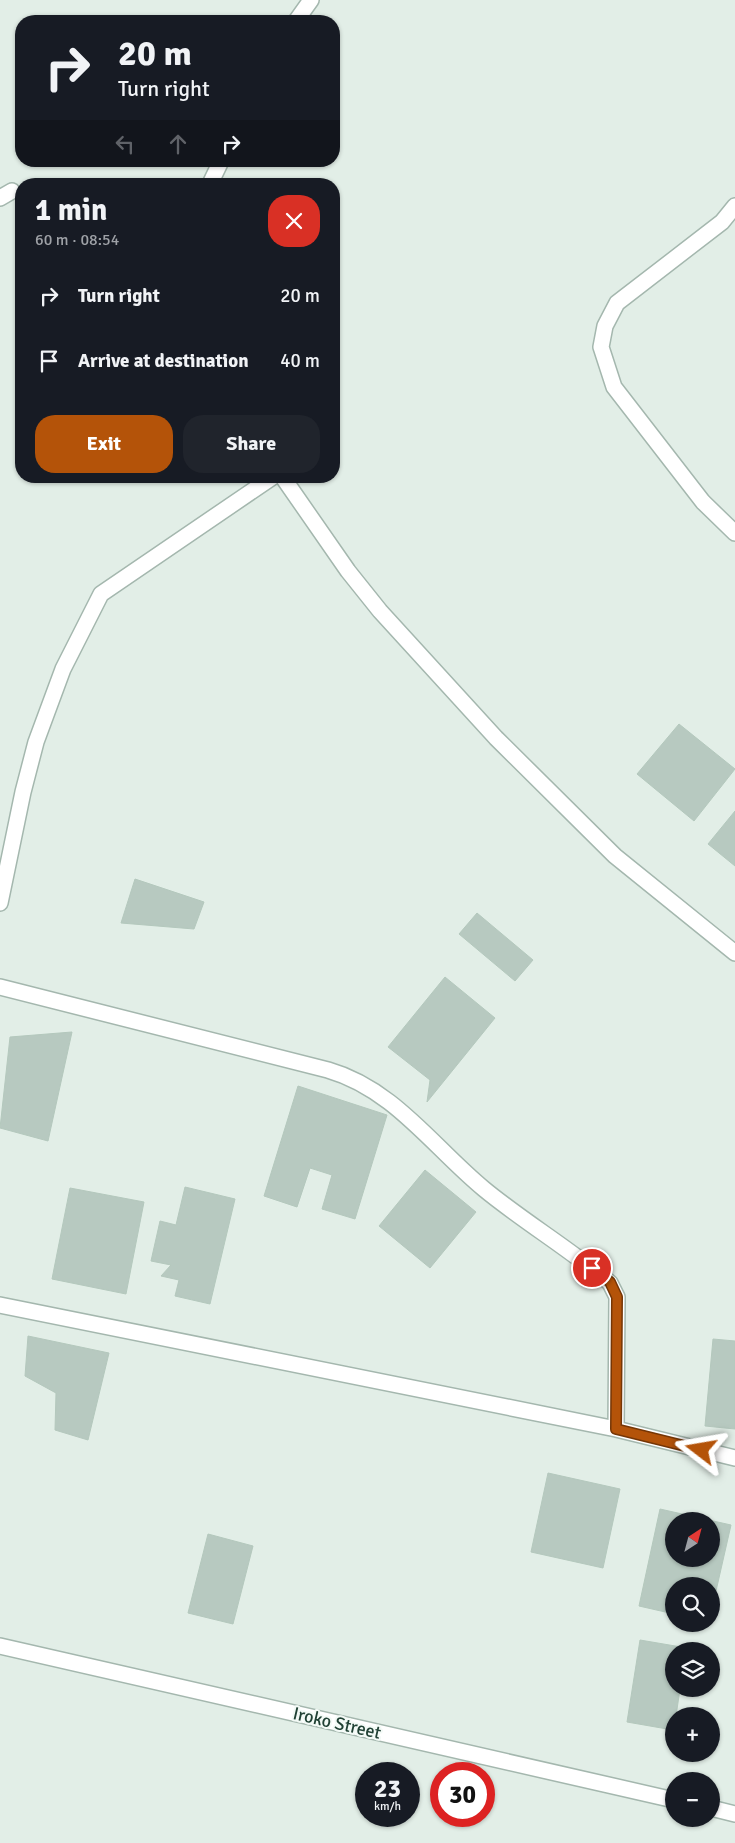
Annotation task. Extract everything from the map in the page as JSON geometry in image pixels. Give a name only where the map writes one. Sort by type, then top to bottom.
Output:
[{"type":"street","points":[[300,15],[311,0]]},
{"type":"street","points":[[735,206],[722,222],[617,303],[605,326],[601,348],[614,387],[703,502],[735,532]]},
{"type":"street","points":[[0,903],[23,792],[36,742],[63,669],[101,594],[264,483]]},
{"type":"street","points":[[287,483],[348,571],[380,612],[496,738],[615,856],[735,953]]},
{"type":"street","points":[[0,987],[328,1070],[355,1079],[370,1088],[397,1108],[461,1170],[485,1190],[610,1282],[617,1297],[616,1429]]},
{"type":"street","points":[[0,1304],[616,1429],[735,1458]]},
{"type":"street","name":"Iroko Street","points":[[0,1646],[665,1798]]},
{"type":"street","points":[[720,1810],[735,1814]]},
{"type":"building","points":[[679,724],[735,769],[694,821],[637,774]]},
{"type":"building","points":[[735,811],[735,866],[708,844]]},
{"type":"building","points":[[135,879],[204,902],[194,929],[121,923]]},
{"type":"building","points":[[477,913],[533,960],[515,981],[459,934]]},
{"type":"building","points":[[445,977],[495,1018],[427,1102],[430,1080],[388,1047]]},
{"type":"building","points":[[72,1032],[48,1141],[0,1128],[10,1037]]},
{"type":"building","points":[[298,1086],[387,1115],[355,1219],[322,1209],[332,1175],[310,1168],[297,1207],[264,1196]]},
{"type":"building","points":[[425,1170],[476,1212],[430,1268],[379,1226]]},
{"type":"building","points":[[185,1187],[235,1199],[210,1304],[175,1296],[179,1280],[161,1276],[171,1265],[151,1261],[160,1221],[176,1225]]},
{"type":"building","points":[[70,1188],[144,1202],[126,1294],[52,1279]]},
{"type":"building","points":[[28,1336],[109,1353],[88,1440],[55,1430],[56,1393],[25,1376]]},
{"type":"building","points":[[713,1339],[735,1341],[735,1429],[705,1426]]},
{"type":"building","points":[[548,1473],[620,1489],[603,1568],[531,1552]]},
{"type":"building","points":[[660,1509],[673,1512],[665,1512],[665,1568],[720,1568],[720,1523],[731,1525],[719,1577],[665,1577],[665,1612],[639,1606]]},
{"type":"building","points":[[208,1534],[253,1546],[233,1624],[188,1613]]},
{"type":"building","points":[[640,1640],[665,1644],[665,1697],[679,1697],[677,1707],[665,1707],[665,1729],[627,1722]]},
{"type":"route","points":[[592,1268],[610,1282],[617,1297],[616,1429],[701,1450]]}]
